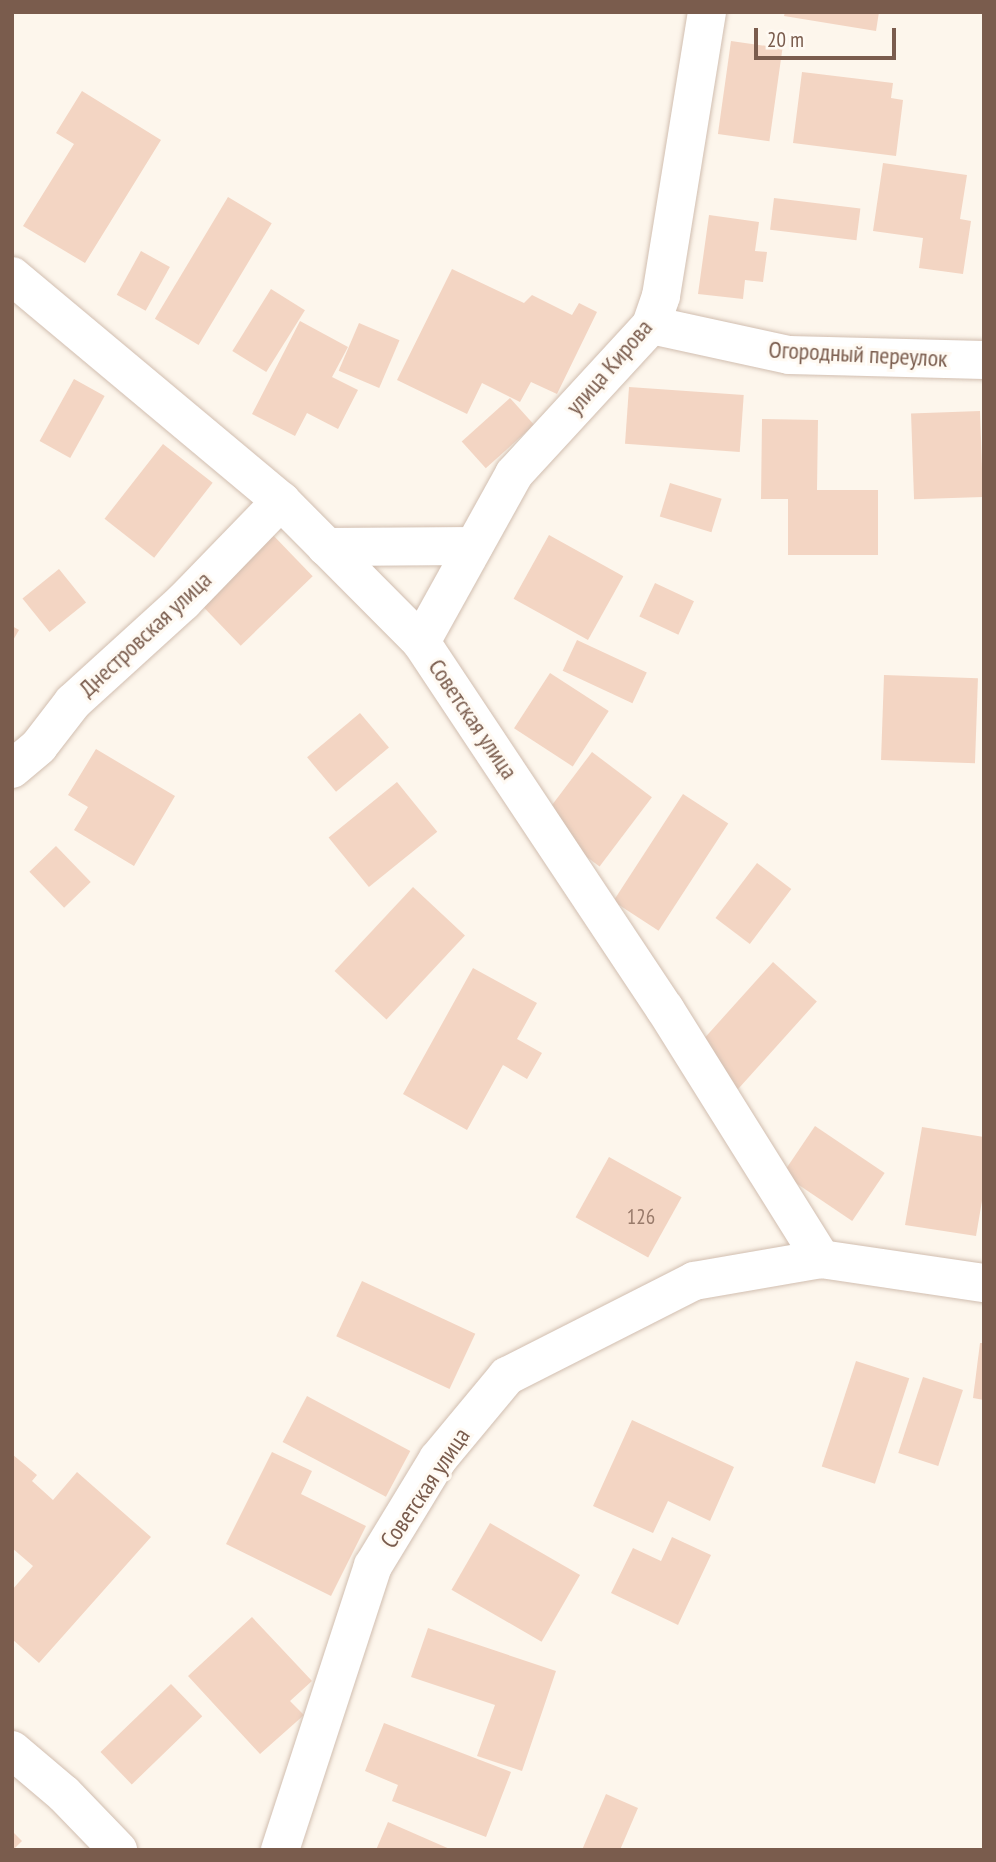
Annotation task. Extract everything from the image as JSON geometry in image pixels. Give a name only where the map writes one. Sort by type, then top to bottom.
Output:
[{"type":"street","name":"улица Кирова","points":[[421,642],[514,474],[651,325],[661,296],[707,12]]},
{"type":"street","name":"Советская улица","points":[[12,276],[281,501],[421,642],[666,1010],[821,1259]]},
{"type":"street","name":"Огородный переулок","points":[[651,325],[789,355],[984,360]]},
{"type":"street","name":"Днестровская улица","points":[[12,769],[39,746],[73,702],[183,602],[281,501]]},
{"type":"street","points":[[326,547],[474,546]]},
{"type":"street","name":"Советская улица","points":[[280,1850],[373,1566],[438,1459],[508,1376],[694,1281],[821,1259],[984,1283]]},
{"type":"street","points":[[12,1750],[64,1794],[118,1850]]},
{"type":"building","points":[[785,12],[879,12],[876,31],[784,16]]},
{"type":"building","points":[[731,41],[782,48],[769,141],[718,134]]},
{"type":"building","points":[[802,72],[893,83],[891,98],[903,100],[896,156],[793,143]]},
{"type":"building","points":[[82,91],[161,140],[85,263],[23,226],[74,144],[56,133]]},
{"type":"building","points":[[883,163],[967,175],[960,219],[971,221],[963,274],[919,268],[923,238],[873,231]]},
{"type":"building","points":[[228,197],[272,223],[199,345],[155,319]]},
{"type":"building","points":[[774,198],[860,209],[856,240],[770,230]]},
{"type":"building","points":[[709,215],[759,222],[755,251],[767,252],[763,282],[745,280],[743,299],[698,294]]},
{"type":"building","points":[[141,251],[170,267],[146,311],[117,295]]},
{"type":"building","points":[[452,269],[524,303],[532,295],[572,315],[579,303],[597,312],[557,394],[531,382],[520,402],[482,383],[467,414],[397,380]]},
{"type":"building","points":[[271,289],[305,310],[266,372],[232,351]]},
{"type":"building","points":[[300,321],[348,347],[332,377],[358,390],[338,429],[307,413],[295,436],[252,414]]},
{"type":"building","points":[[359,323],[400,340],[379,388],[339,371]]},
{"type":"building","points":[[74,379],[105,396],[70,458],[40,441]]},
{"type":"building","points":[[629,387],[744,395],[740,452],[625,444]]},
{"type":"building","points":[[510,398],[534,425],[486,468],[462,441]]},
{"type":"building","points":[[980,411],[983,497],[914,499],[911,413]]},
{"type":"building","points":[[762,419],[818,420],[817,490],[878,490],[878,555],[788,555],[788,499],[761,499]]},
{"type":"building","points":[[163,444],[213,483],[154,558],[105,519]]},
{"type":"building","points":[[670,483],[722,499],[711,532],[660,516]]},
{"type":"building","points":[[271,533],[313,576],[241,646],[199,602]]},
{"type":"building","points":[[549,535],[623,576],[588,640],[514,599]]},
{"type":"building","points":[[59,569],[86,602],[50,632],[22,599]]},
{"type":"building","points":[[655,583],[694,601],[678,635],[639,617]]},
{"type":"building","points":[[12,626],[19,630],[12,642]]},
{"type":"building","points":[[577,640],[647,673],[632,703],[563,671]]},
{"type":"building","points":[[550,673],[609,711],[573,766],[514,728]]},
{"type":"building","points":[[884,675],[978,678],[975,763],[881,760]]},
{"type":"building","points":[[360,713],[389,747],[336,792],[307,757]]},
{"type":"building","points":[[96,749],[175,796],[134,866],[74,830],[88,807],[68,795]]},
{"type":"building","points":[[592,752],[652,797],[600,867],[540,821]]},
{"type":"building","points":[[397,782],[437,832],[369,887],[329,837]]},
{"type":"building","points":[[683,794],[728,823],[659,931],[613,901]]},
{"type":"building","points":[[56,846],[91,882],[64,908],[29,872]]},
{"type":"building","points":[[757,863],[791,889],[750,944],[715,918]]},
{"type":"building","points":[[413,887],[465,935],[386,1020],[335,971]]},
{"type":"building","points":[[773,962],[817,1001],[736,1091],[692,1052]]},
{"type":"building","points":[[473,968],[537,1003],[517,1039],[542,1053],[527,1079],[503,1065],[467,1130],[403,1094]]},
{"type":"building","points":[[815,1126],[885,1173],[852,1221],[783,1174]]},
{"type":"building","points":[[922,1127],[984,1137],[984,1189],[976,1236],[905,1225]]},
{"type":"building","points":[[609,1157],[682,1197],[648,1258],[576,1217]]},
{"type":"building","points":[[362,1281],[475,1334],[450,1389],[336,1336]]},
{"type":"building","points":[[980,1343],[984,1343],[984,1400],[973,1398]]},
{"type":"building","points":[[856,1361],[909,1378],[875,1484],[822,1467]]},
{"type":"building","points":[[923,1377],[963,1390],[938,1466],[898,1453]]},
{"type":"building","points":[[307,1396],[410,1451],[386,1497],[283,1442]]},
{"type":"building","points":[[632,1420],[734,1467],[710,1521],[668,1501],[653,1533],[593,1506]]},
{"type":"building","points":[[272,1452],[312,1471],[301,1494],[366,1526],[331,1596],[226,1544]]},
{"type":"building","points":[[12,1454],[37,1475],[32,1481],[53,1500],[77,1472],[151,1537],[39,1663],[12,1639],[12,1590],[33,1566],[12,1548]]},
{"type":"building","points":[[490,1523],[580,1575],[542,1642],[452,1590]]},
{"type":"building","points":[[672,1537],[711,1555],[678,1625],[611,1593],[633,1548],[661,1561]]},
{"type":"building","points":[[252,1617],[312,1681],[290,1701],[304,1715],[260,1754],[188,1676]]},
{"type":"building","points":[[428,1628],[556,1671],[522,1771],[477,1756],[495,1705],[411,1677]]},
{"type":"building","points":[[171,1684],[202,1716],[132,1784],[101,1752]]},
{"type":"building","points":[[384,1723],[511,1772],[486,1837],[392,1801],[398,1785],[365,1771]]},
{"type":"building","points":[[606,1794],[638,1808],[620,1850],[582,1850]]},
{"type":"building","points":[[388,1822],[452,1850],[376,1850]]},
{"type":"building","points":[[12,1831],[22,1841],[13,1850],[12,1850]]}]
